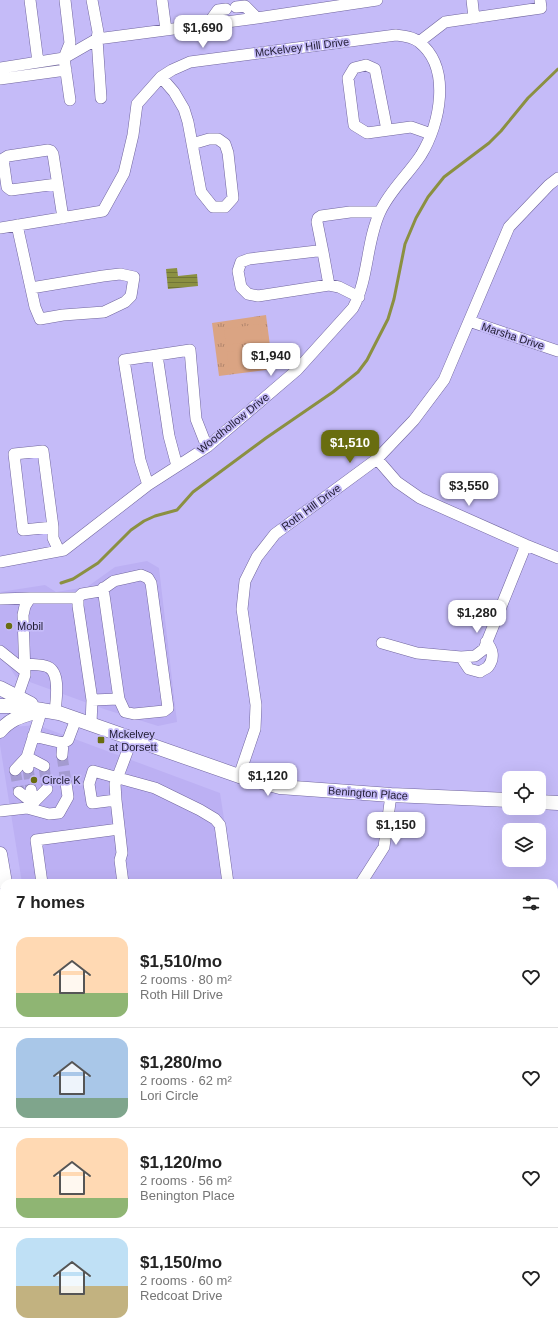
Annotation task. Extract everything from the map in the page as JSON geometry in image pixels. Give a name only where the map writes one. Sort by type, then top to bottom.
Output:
[{"type":"main road","points":[[0,688],[17,698],[49,711]]},
{"type":"main road","name":"Benington Place","points":[[0,706],[18,706],[49,711],[91,724],[239,776],[280,786],[391,795],[502,800]]},
{"type":"main road","points":[[0,731],[6,724],[20,716],[49,711]]},
{"type":"main road","points":[[546,802],[558,803]]},
{"type":"main road","points":[[0,854],[4,879]]},
{"type":"street","points":[[30,0],[38,62]]},
{"type":"street","points":[[65,0],[70,43],[64,58],[70,100]]},
{"type":"street","points":[[92,0],[98,32],[97,39],[101,98]]},
{"type":"street","points":[[162,0],[166,30]]},
{"type":"street","points":[[0,68],[64,58],[97,39],[257,18],[359,1],[377,0]]},
{"type":"street","points":[[472,0],[474,18]]},
{"type":"street","points":[[419,42],[445,22],[541,8],[540,0]]},
{"type":"street","points":[[208,24],[218,10],[245,6],[257,18]]},
{"type":"street","name":"McKelvey Hill Drive","points":[[0,228],[103,211],[124,173],[133,135],[137,104],[161,77],[190,62],[396,35],[409,37],[419,42],[431,54],[437,68],[440,85],[440,99]]},
{"type":"street","points":[[387,130],[375,69],[366,65],[354,68],[348,78],[354,125],[367,133],[411,127],[431,134]]},
{"type":"street","points":[[0,79],[66,70]]},
{"type":"street","points":[[161,77],[174,92],[184,109],[188,122],[192,144],[201,192],[213,207],[225,207],[233,198],[228,153],[225,144],[218,139],[192,144]]},
{"type":"street","name":"Woodhollow Drive","points":[[0,562],[64,550],[148,485],[207,447],[297,370],[354,308],[364,281],[374,228],[380,212],[390,194],[421,154],[431,134],[440,99]]},
{"type":"street","points":[[57,184],[11,190],[7,187],[4,159],[8,156],[50,150],[53,154],[63,218]]},
{"type":"street","name":"Roth Hill Drive","points":[[239,776],[255,729],[256,705],[242,609],[245,581],[257,557],[275,534],[377,459],[414,420],[444,380],[509,227],[549,185],[558,178]]},
{"type":"street","points":[[329,285],[317,222],[318,218],[321,216],[350,212],[380,212]]},
{"type":"street","points":[[17,225],[35,307],[40,319],[63,315],[104,312],[125,302],[132,296],[134,277],[120,274],[31,288]]},
{"type":"street","points":[[323,252],[317,251],[249,259],[241,262],[238,271],[241,287],[248,294],[258,296],[329,285],[339,287],[359,297]]},
{"type":"street","name":"Marsha Drive","points":[[469,321],[558,351]]},
{"type":"street","points":[[148,485],[140,460],[124,360],[190,350],[196,419],[207,447]]},
{"type":"street","points":[[157,355],[169,436],[177,466]]},
{"type":"street","points":[[53,527],[23,530],[14,454],[43,451],[53,527],[53,538],[60,551]]},
{"type":"street","points":[[377,459],[397,482],[420,498],[558,558]]},
{"type":"street","points":[[382,643],[417,653],[461,657],[475,656],[484,649],[526,545]]},
{"type":"street","points":[[0,599],[78,598],[82,594],[100,591],[103,588],[114,581],[141,575],[148,578],[151,583],[168,708],[164,711],[134,714],[125,712],[119,699],[103,588]]},
{"type":"street","points":[[17,698],[25,668],[24,615],[30,598]]},
{"type":"street","points":[[78,598],[92,700],[91,724]]},
{"type":"street","points":[[461,657],[469,669],[480,672],[488,667],[492,657],[492,648],[486,642]]},
{"type":"street","points":[[0,652],[25,668],[47,666],[52,669],[55,675],[57,692],[49,711],[33,736],[27,757],[28,768]]},
{"type":"street","points":[[92,700],[119,699]]},
{"type":"street","points":[[33,736],[63,742],[68,740],[76,719]]},
{"type":"street","points":[[122,879],[120,860],[122,852],[115,784],[132,739]]},
{"type":"street","points":[[62,755],[63,742]]},
{"type":"street","points":[[27,757],[44,766]]},
{"type":"street","points":[[15,770],[27,757]]},
{"type":"street","points":[[116,800],[92,803],[89,784],[93,771],[155,788],[215,819],[220,825],[227,879]]},
{"type":"street","points":[[19,792],[30,806],[49,814],[59,813],[68,797],[66,783]]},
{"type":"street","points":[[0,811],[30,806],[47,789]]},
{"type":"street","points":[[30,806],[31,790]]},
{"type":"street","points":[[364,879],[384,847],[391,795]]},
{"type":"street","points":[[41,879],[36,840],[119,829]]},
{"type":"shaded area","points":[[177,268],[178,276],[197,274],[198,286],[168,289],[166,269]]},
{"type":"shaded area","points":[[147,561],[159,568],[177,722],[158,726],[104,709],[16,677],[4,659],[0,657],[0,592],[45,585],[56,592],[87,587],[115,567]]},
{"type":"shaded area","points":[[37,725],[220,793],[233,879],[21,879],[0,745],[0,728]]},
{"type":"green space","points":[[266,315],[273,369],[219,376],[212,323]]},
{"type":"green space","points":[[260,324],[262,340],[226,345],[224,329]]},
{"type":"green space","points":[[263,347],[265,364],[229,369],[227,352]]},
{"type":"waterway","points":[[61,583],[73,579],[98,563],[131,530],[144,521],[155,516],[177,510],[193,492],[266,438],[333,392],[358,372],[367,360],[388,319],[394,299],[405,244],[416,218],[428,197],[444,177],[489,143],[501,131],[528,98],[558,69]]},
{"type":"tunnel","points":[[62,755],[66,783]]},
{"type":"tunnel","points":[[44,766],[47,789]]},
{"type":"tunnel","points":[[28,768],[31,790]]},
{"type":"tunnel","points":[[15,770],[19,792]]},
{"type":"place","name":"Mobil","points":[[9,626]]},
{"type":"place","name":"Mckelvey at Dorsett","points":[[101,740]]},
{"type":"place","name":"Circle K","points":[[34,780]]}]
